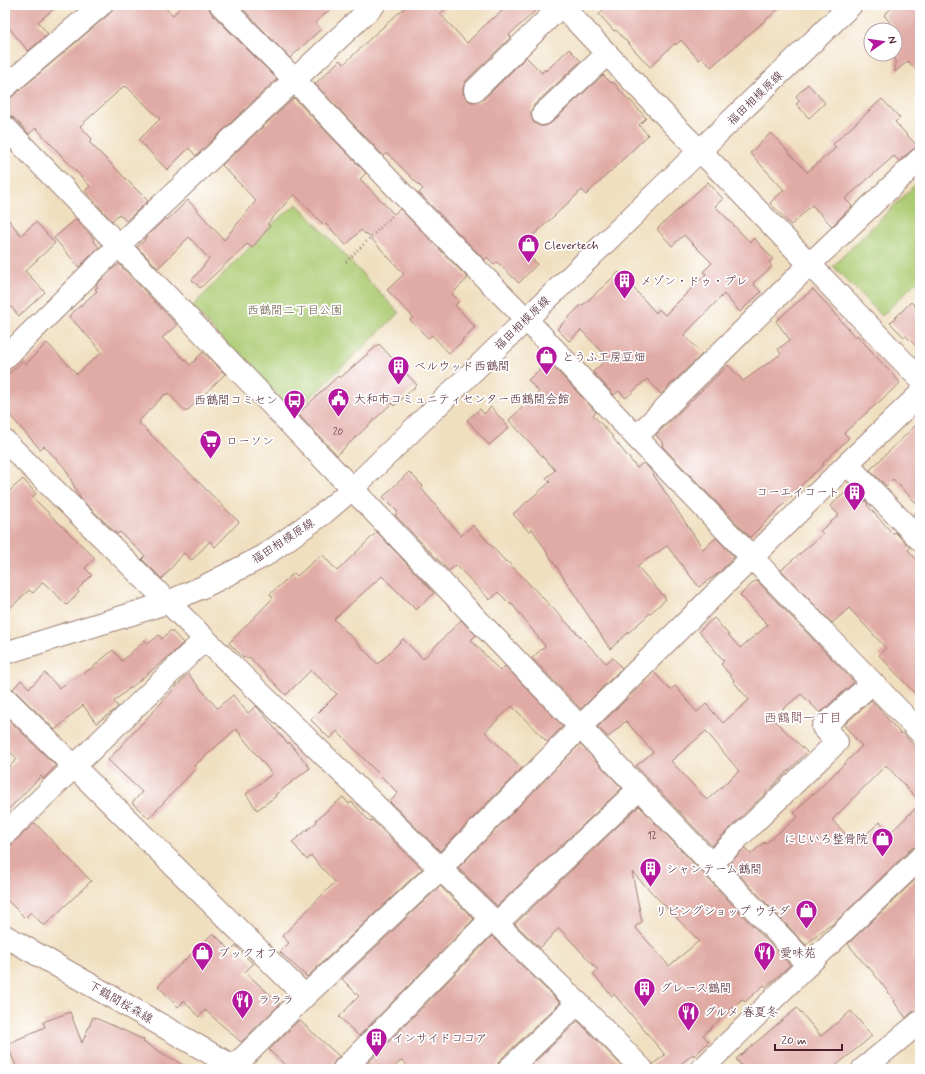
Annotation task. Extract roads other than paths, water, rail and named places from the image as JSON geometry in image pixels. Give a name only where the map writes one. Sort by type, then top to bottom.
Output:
[{"type":"street","points":[[5,87],[101,5]]},
{"type":"street","points":[[221,5],[295,80],[408,200],[526,319],[636,437],[920,732]]},
{"type":"street","points":[[5,358],[118,246],[374,5]]},
{"type":"street","points":[[475,90],[561,5],[920,379]]},
{"type":"street","name":"福田相模原線","points":[[5,653],[168,602],[205,586],[264,556],[324,513],[352,489],[851,5]]},
{"type":"street","points":[[543,114],[607,54]]},
{"type":"street","points":[[5,127],[808,966]]},
{"type":"street","points":[[636,437],[810,264],[920,159]]},
{"type":"street","points":[[233,1068],[306,996],[440,869],[580,727],[920,394]]},
{"type":"street","points":[[5,441],[578,1004],[642,1069]]},
{"type":"street","points":[[847,464],[920,540]]},
{"type":"street","points":[[5,834],[205,639]]},
{"type":"street","points":[[711,864],[837,742],[823,727],[872,683]]},
{"type":"street","points":[[5,698],[306,996]]},
{"type":"street","points":[[344,1069],[494,922],[639,789]]},
{"type":"street","points":[[702,1069],[920,858]]},
{"type":"street","name":"下鶴間桜森線","points":[[5,936],[233,1068]]},
{"type":"street","points":[[509,1069],[578,1004]]},
{"type":"street","points":[[863,1069],[920,1022]]},
{"type":"place","name":"Clevertech","points":[[528,264]]},
{"type":"place","name":"メゾン・ドゥ・プレ","points":[[625,300]]},
{"type":"place","name":"とうふ工房豆畑","points":[[547,376]]},
{"type":"place","name":"ベルウッド西鶴間","points":[[398,386]]},
{"type":"place","name":"大和市コミュニティセンター西鶴間会館","points":[[338,418]]},
{"type":"place","name":"西鶴間コミセン","points":[[294,420]]},
{"type":"place","name":"ローソン","points":[[211,460]]},
{"type":"place","name":"コーエイコート","points":[[855,512]]},
{"type":"place","name":"にじいろ整骨院","points":[[883,858]]},
{"type":"place","name":"シャンテーム鶴間","points":[[651,888]]},
{"type":"place","name":"リビングショップ ウチダ","points":[[806,930]]},
{"type":"place","name":"ブックオフ","points":[[203,972]]},
{"type":"place","name":"愛味苑","points":[[765,972]]},
{"type":"place","name":"グレース鶴間","points":[[645,1008]]},
{"type":"place","name":"ラララ","points":[[242,1020]]},
{"type":"place","name":"グルメ 春夏冬","points":[[689,1032]]},
{"type":"place","name":"インサイドココア","points":[[377,1058]]},
{"type":"district","name":"西鶴間一丁目","points":[[803,717]]},
{"type":"park label","name":"西鶴間二丁目公園","points":[[295,310]]}]
